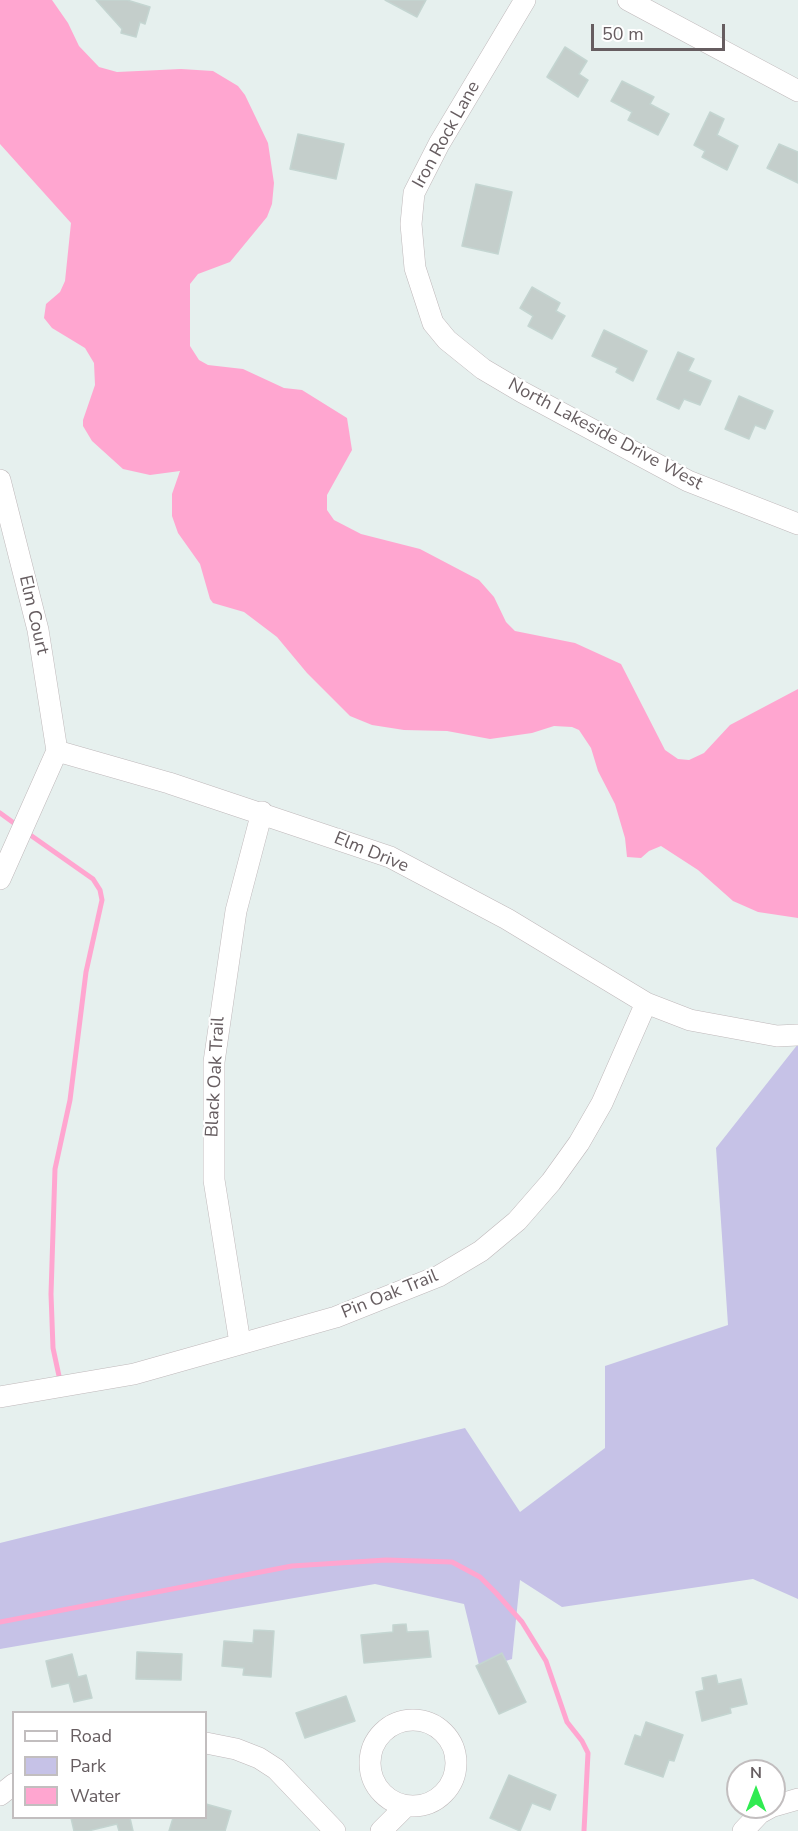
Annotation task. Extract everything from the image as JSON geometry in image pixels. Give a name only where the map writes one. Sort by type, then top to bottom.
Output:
[{"type":"street","name":"Iron Rock Lane","points":[[431,316],[415,268],[411,224],[414,193],[439,144],[525,0]]},
{"type":"street","points":[[637,2],[798,92]]},
{"type":"street","name":"North Lakeside Drive West","points":[[431,316],[447,340],[483,369],[512,386],[688,481],[798,524]]},
{"type":"street","name":"Elm Court","points":[[0,480],[38,630],[57,751]]},
{"type":"street","points":[[0,879],[57,751]]},
{"type":"street","name":"Elm Drive","points":[[57,751],[262,812],[390,857],[507,919],[646,1003],[690,1020],[777,1036],[798,1035]]},
{"type":"street","name":"Black Oak Trail","points":[[240,1343],[214,1180],[214,1062],[236,911],[262,812]]},
{"type":"street","name":"Pin Oak Trail","points":[[0,1397],[134,1374],[336,1317],[439,1276],[481,1251],[517,1221],[551,1182],[602,1103],[646,1003]]},
{"type":"street","points":[[381,1831],[406,1806],[420,1806],[439,1797],[452,1782],[456,1768],[451,1742],[442,1731],[417,1720],[403,1721],[390,1727],[379,1737],[372,1750],[370,1765],[373,1779],[380,1792],[392,1801],[406,1806]]},
{"type":"street","points":[[207,1743],[251,1755],[276,1769],[335,1831]]},
{"type":"street","points":[[0,1795],[12,1786]]},
{"type":"street","points":[[743,1831],[754,1819]]},
{"type":"green space","points":[[798,1044],[798,1599],[753,1579],[562,1607],[520,1580],[512,1659],[480,1669],[464,1604],[375,1584],[0,1649],[0,1543],[465,1428],[520,1512],[605,1448],[605,1366],[728,1325],[716,1148]]},
{"type":"water","points":[[0,0],[52,0],[68,23],[79,46],[99,67],[117,72],[181,69],[213,71],[238,86],[245,95],[268,143],[274,183],[272,204],[267,217],[230,262],[198,274],[190,284],[190,346],[199,360],[208,365],[243,369],[284,388],[302,390],[347,418],[352,450],[327,495],[327,510],[334,520],[361,534],[420,549],[479,580],[494,597],[506,622],[515,631],[575,643],[621,664],[665,750],[678,759],[689,760],[704,753],[730,725],[798,689],[798,918],[758,912],[733,901],[698,870],[661,846],[649,851],[641,858],[627,857],[625,838],[615,804],[598,771],[591,748],[579,730],[572,727],[554,726],[532,733],[490,739],[447,731],[404,730],[372,725],[350,716],[307,673],[277,637],[244,612],[213,603],[200,564],[178,533],[172,516],[172,494],[180,471],[150,475],[123,469],[92,441],[83,426],[83,420],[95,385],[94,363],[85,348],[52,328],[44,318],[46,304],[60,292],[65,281],[71,223],[0,144]]},
{"type":"building","points":[[96,0],[127,0],[150,7],[145,24],[140,22],[136,37],[121,33],[122,29]]},
{"type":"building","points":[[385,0],[426,0],[417,17]]},
{"type":"building","points":[[565,47],[587,61],[579,74],[588,80],[578,97],[547,77]]},
{"type":"building","points":[[622,81],[654,97],[650,104],[669,114],[658,135],[628,120],[632,112],[611,101]]},
{"type":"building","points":[[710,112],[724,119],[717,135],[738,146],[727,170],[702,157],[705,151],[694,145]]},
{"type":"building","points":[[298,134],[344,144],[336,179],[290,169]]},
{"type":"building","points":[[779,144],[798,152],[798,183],[767,168]]},
{"type":"building","points":[[476,184],[512,192],[498,254],[462,246]]},
{"type":"building","points":[[532,287],[560,303],[556,311],[565,316],[552,339],[528,326],[533,316],[520,308]]},
{"type":"building","points":[[604,330],[647,351],[633,381],[616,372],[618,368],[592,356]]},
{"type":"building","points":[[678,352],[694,359],[688,371],[711,381],[700,405],[684,399],[679,409],[657,399]]},
{"type":"building","points":[[739,396],[773,411],[765,429],[755,425],[749,439],[725,429]]},
{"type":"building","points":[[406,1624],[407,1632],[428,1631],[431,1657],[364,1663],[361,1635],[393,1632],[393,1625]]},
{"type":"building","points":[[254,1630],[274,1631],[271,1677],[243,1675],[244,1668],[222,1666],[224,1641],[253,1643]]},
{"type":"building","points":[[137,1652],[182,1654],[181,1680],[136,1679]]},
{"type":"building","points":[[502,1653],[526,1702],[499,1714],[476,1666]]},
{"type":"building","points":[[72,1654],[78,1677],[86,1675],[92,1698],[74,1702],[69,1683],[52,1687],[46,1661]]},
{"type":"building","points":[[716,1675],[718,1684],[741,1679],[747,1704],[730,1708],[731,1713],[702,1721],[696,1692],[704,1690],[702,1678]]},
{"type":"building","points":[[346,1696],[355,1721],[305,1738],[296,1713]]},
{"type":"building","points":[[646,1722],[683,1735],[674,1761],[669,1760],[663,1777],[625,1764],[635,1735],[641,1737]]},
{"type":"building","points":[[509,1775],[556,1795],[550,1810],[532,1803],[520,1831],[490,1818]]},
{"type":"building","points":[[207,1804],[231,1811],[225,1831],[169,1831],[173,1819],[207,1819]]},
{"type":"building","points":[[71,1819],[130,1819],[133,1831],[119,1831],[117,1824],[88,1831],[74,1831]]},
{"type":"waterway","points":[[0,813],[18,826]]},
{"type":"waterway","points":[[26,832],[93,879],[100,890],[102,900],[86,972],[70,1100],[55,1169],[51,1294],[53,1348],[59,1376]]},
{"type":"waterway","points":[[0,1622],[292,1566],[386,1560],[452,1562],[480,1577],[496,1593],[522,1622],[546,1661],[567,1722],[588,1753],[584,1831]]}]
